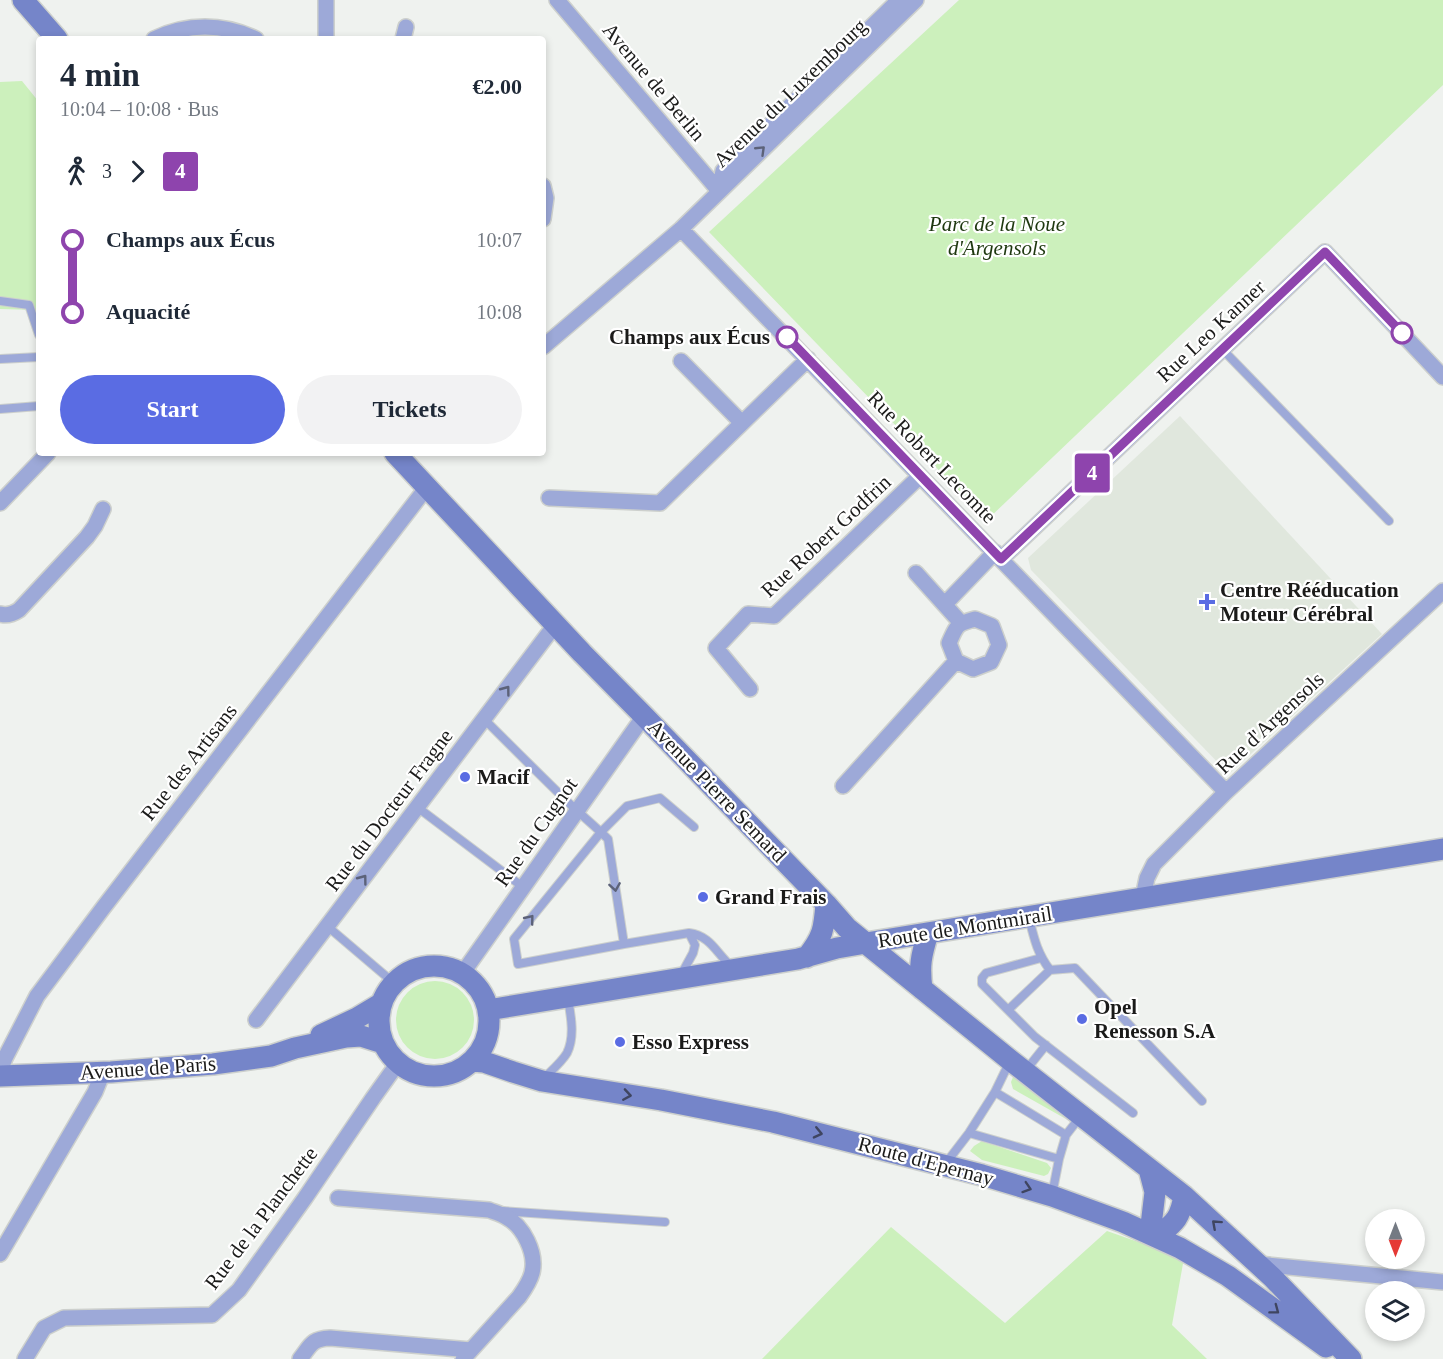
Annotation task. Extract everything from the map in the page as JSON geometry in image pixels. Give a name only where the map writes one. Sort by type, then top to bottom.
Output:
[{"type":"main road","points":[[23,0],[54,36]]},
{"type":"main road","name":"Avenue Pierre Semard","points":[[404,456],[427,487],[582,654],[847,928],[1184,1196],[1258,1264],[1351,1359]]},
{"type":"main road","name":"Route de Montmirail","points":[[488,1010],[798,959],[866,943],[1443,849]]},
{"type":"main road","points":[[807,957],[822,936],[826,904]]},
{"type":"main road","points":[[922,989],[920,963],[928,933]]},
{"type":"main road","points":[[426,967],[445,967],[462,974],[474,983],[483,995],[488,1010],[488,1029],[485,1042],[478,1054],[461,1069],[445,1075],[429,1076],[413,1072],[399,1064],[383,1043],[379,1030],[379,1016],[387,992],[394,983],[409,972],[426,967]]},
{"type":"main road","name":"Avenue de Paris","points":[[295,1048],[357,1018],[382,1003]]},
{"type":"main road","name":"Avenue de Paris","points":[[0,1076],[103,1072],[230,1062],[271,1056],[295,1048],[346,1037],[361,1036],[383,1043]]},
{"type":"main road","name":"Route d'Epernay","points":[[472,1061],[484,1062],[542,1080],[728,1113],[866,1144],[1052,1196],[1095,1211],[1180,1248],[1228,1276],[1342,1359]]},
{"type":"main road","points":[[1149,1169],[1155,1192],[1154,1236]]},
{"type":"main road","points":[[1154,1236],[1175,1222],[1182,1209],[1184,1196]]},
{"type":"street","points":[[326,0],[326,36]]},
{"type":"street","name":"Avenue de Berlin","points":[[557,0],[719,191]]},
{"type":"street","name":"Avenue du Luxembourg","points":[[719,191],[723,171],[898,0]]},
{"type":"street","name":"Avenue du Luxembourg","points":[[546,344],[681,228],[916,0]]},
{"type":"street","points":[[160,36],[180,29],[201,26],[233,29],[249,36]]},
{"type":"street","name":"Rue Robert Lecomte","points":[[681,228],[1226,792]]},
{"type":"street","name":"Rue Leo Kanner","points":[[945,604],[1325,252],[1443,377]]},
{"type":"street","points":[[549,498],[660,503],[808,359]]},
{"type":"street","points":[[681,361],[742,423]]},
{"type":"street","points":[[0,503],[45,456]]},
{"type":"street","name":"Rue Robert Godfrin","points":[[750,689],[716,648],[748,614],[774,615],[921,476]]},
{"type":"street","name":"Rue des Artisans","points":[[0,1072],[37,996],[427,487]]},
{"type":"street","points":[[0,614],[13,614],[19,610],[87,537],[103,509]]},
{"type":"street","points":[[916,573],[961,623]]},
{"type":"street","name":"Rue d'Argensols","points":[[1143,897],[1147,878],[1154,864],[1226,792],[1443,591]]},
{"type":"street","points":[[975,619],[992,626],[999,645],[991,662],[973,669],[956,661],[949,643],[957,626],[975,619]]},
{"type":"street","name":"Rue du Docteur Fragne","points":[[256,1020],[555,625]]},
{"type":"street","points":[[843,786],[956,661]]},
{"type":"street","name":"Rue du Cugnot","points":[[462,974],[644,716]]},
{"type":"street","name":"Rue de la Planchette","points":[[25,1359],[44,1328],[64,1318],[212,1315],[239,1290],[399,1064]]},
{"type":"street","points":[[0,1254],[95,1092],[103,1072]]},
{"type":"street","points":[[300,1359],[312,1343],[319,1339],[330,1338],[467,1354],[519,1297],[532,1273],[533,1259],[530,1245],[508,1217],[489,1210],[338,1198]]},
{"type":"street","points":[[1258,1264],[1442,1280]]},
{"type":"lane","points":[[0,301],[29,305],[36,327]]},
{"type":"lane","points":[[1222,349],[1389,521]]},
{"type":"lane","points":[[0,359],[36,357]]},
{"type":"lane","points":[[0,409],[36,406]]},
{"type":"lane","points":[[484,719],[608,839],[624,944]]},
{"type":"lane","points":[[694,827],[660,798],[627,806],[601,832],[514,939],[518,964],[689,933],[698,934],[707,939],[735,970]]},
{"type":"lane","points":[[417,807],[523,886]]},
{"type":"lane","points":[[1029,916],[1034,940],[1041,958],[1050,970]]},
{"type":"lane","points":[[327,926],[394,983]]},
{"type":"lane","points":[[679,979],[695,945],[689,933]]},
{"type":"lane","points":[[1041,958],[986,973],[982,978],[982,984],[1035,1037],[1133,1113]]},
{"type":"lane","points":[[1008,1010],[1050,970],[1075,968],[1202,1101]]},
{"type":"lane","points":[[542,1080],[566,1055],[570,1043],[572,1021],[568,997]]},
{"type":"lane","points":[[945,1165],[995,1092],[1018,1066],[1046,1045]]},
{"type":"lane","points":[[995,1092],[1066,1135]]},
{"type":"lane","points":[[1052,1196],[1066,1135],[1082,1116]]},
{"type":"lane","points":[[969,1132],[1059,1159]]},
{"type":"lane","points":[[489,1210],[665,1221]]},
{"type":"shaded area","name":"Centre Rééducation Moteur Cérébral","points":[[1180,416],[1382,634],[1229,774],[1031,570],[1028,558]]},
{"type":"green space","name":"Parc de la Noue d'Argensols","points":[[959,0],[1443,0],[1443,85],[987,520],[709,232]]},
{"type":"green space","points":[[22,81],[36,98],[35,310],[0,309],[0,82]]},
{"type":"green space","points":[[427,981],[443,981],[457,987],[468,998],[474,1012],[474,1028],[468,1042],[457,1053],[443,1059],[427,1059],[413,1053],[402,1042],[396,1028],[396,1012],[402,998],[413,987]]},
{"type":"green space","points":[[1013,1077],[1066,1119],[1013,1089],[1011,1082]]},
{"type":"green space","points":[[982,1141],[1047,1163],[1051,1168],[1044,1176],[982,1160],[970,1151]]},
{"type":"green space","points":[[891,1227],[1005,1323],[1107,1231],[1184,1258],[1172,1325],[1207,1359],[762,1359]]},
{"type":"bus line","name":"4","points":[[787,337],[1001,559],[1325,252],[1402,333]]},
{"type":"place","name":"Champs aux Écus","points":[[787,337]]},
{"type":"place","name":"Centre Rééducation Moteur Cérébral","points":[[1207,602]]},
{"type":"place","name":"Macif","points":[[465,777]]},
{"type":"place","name":"Grand Frais","points":[[703,897]]},
{"type":"place","name":"Opel Renesson S.A","points":[[1082,1019]]},
{"type":"place","name":"Esso Express","points":[[620,1042]]}]
